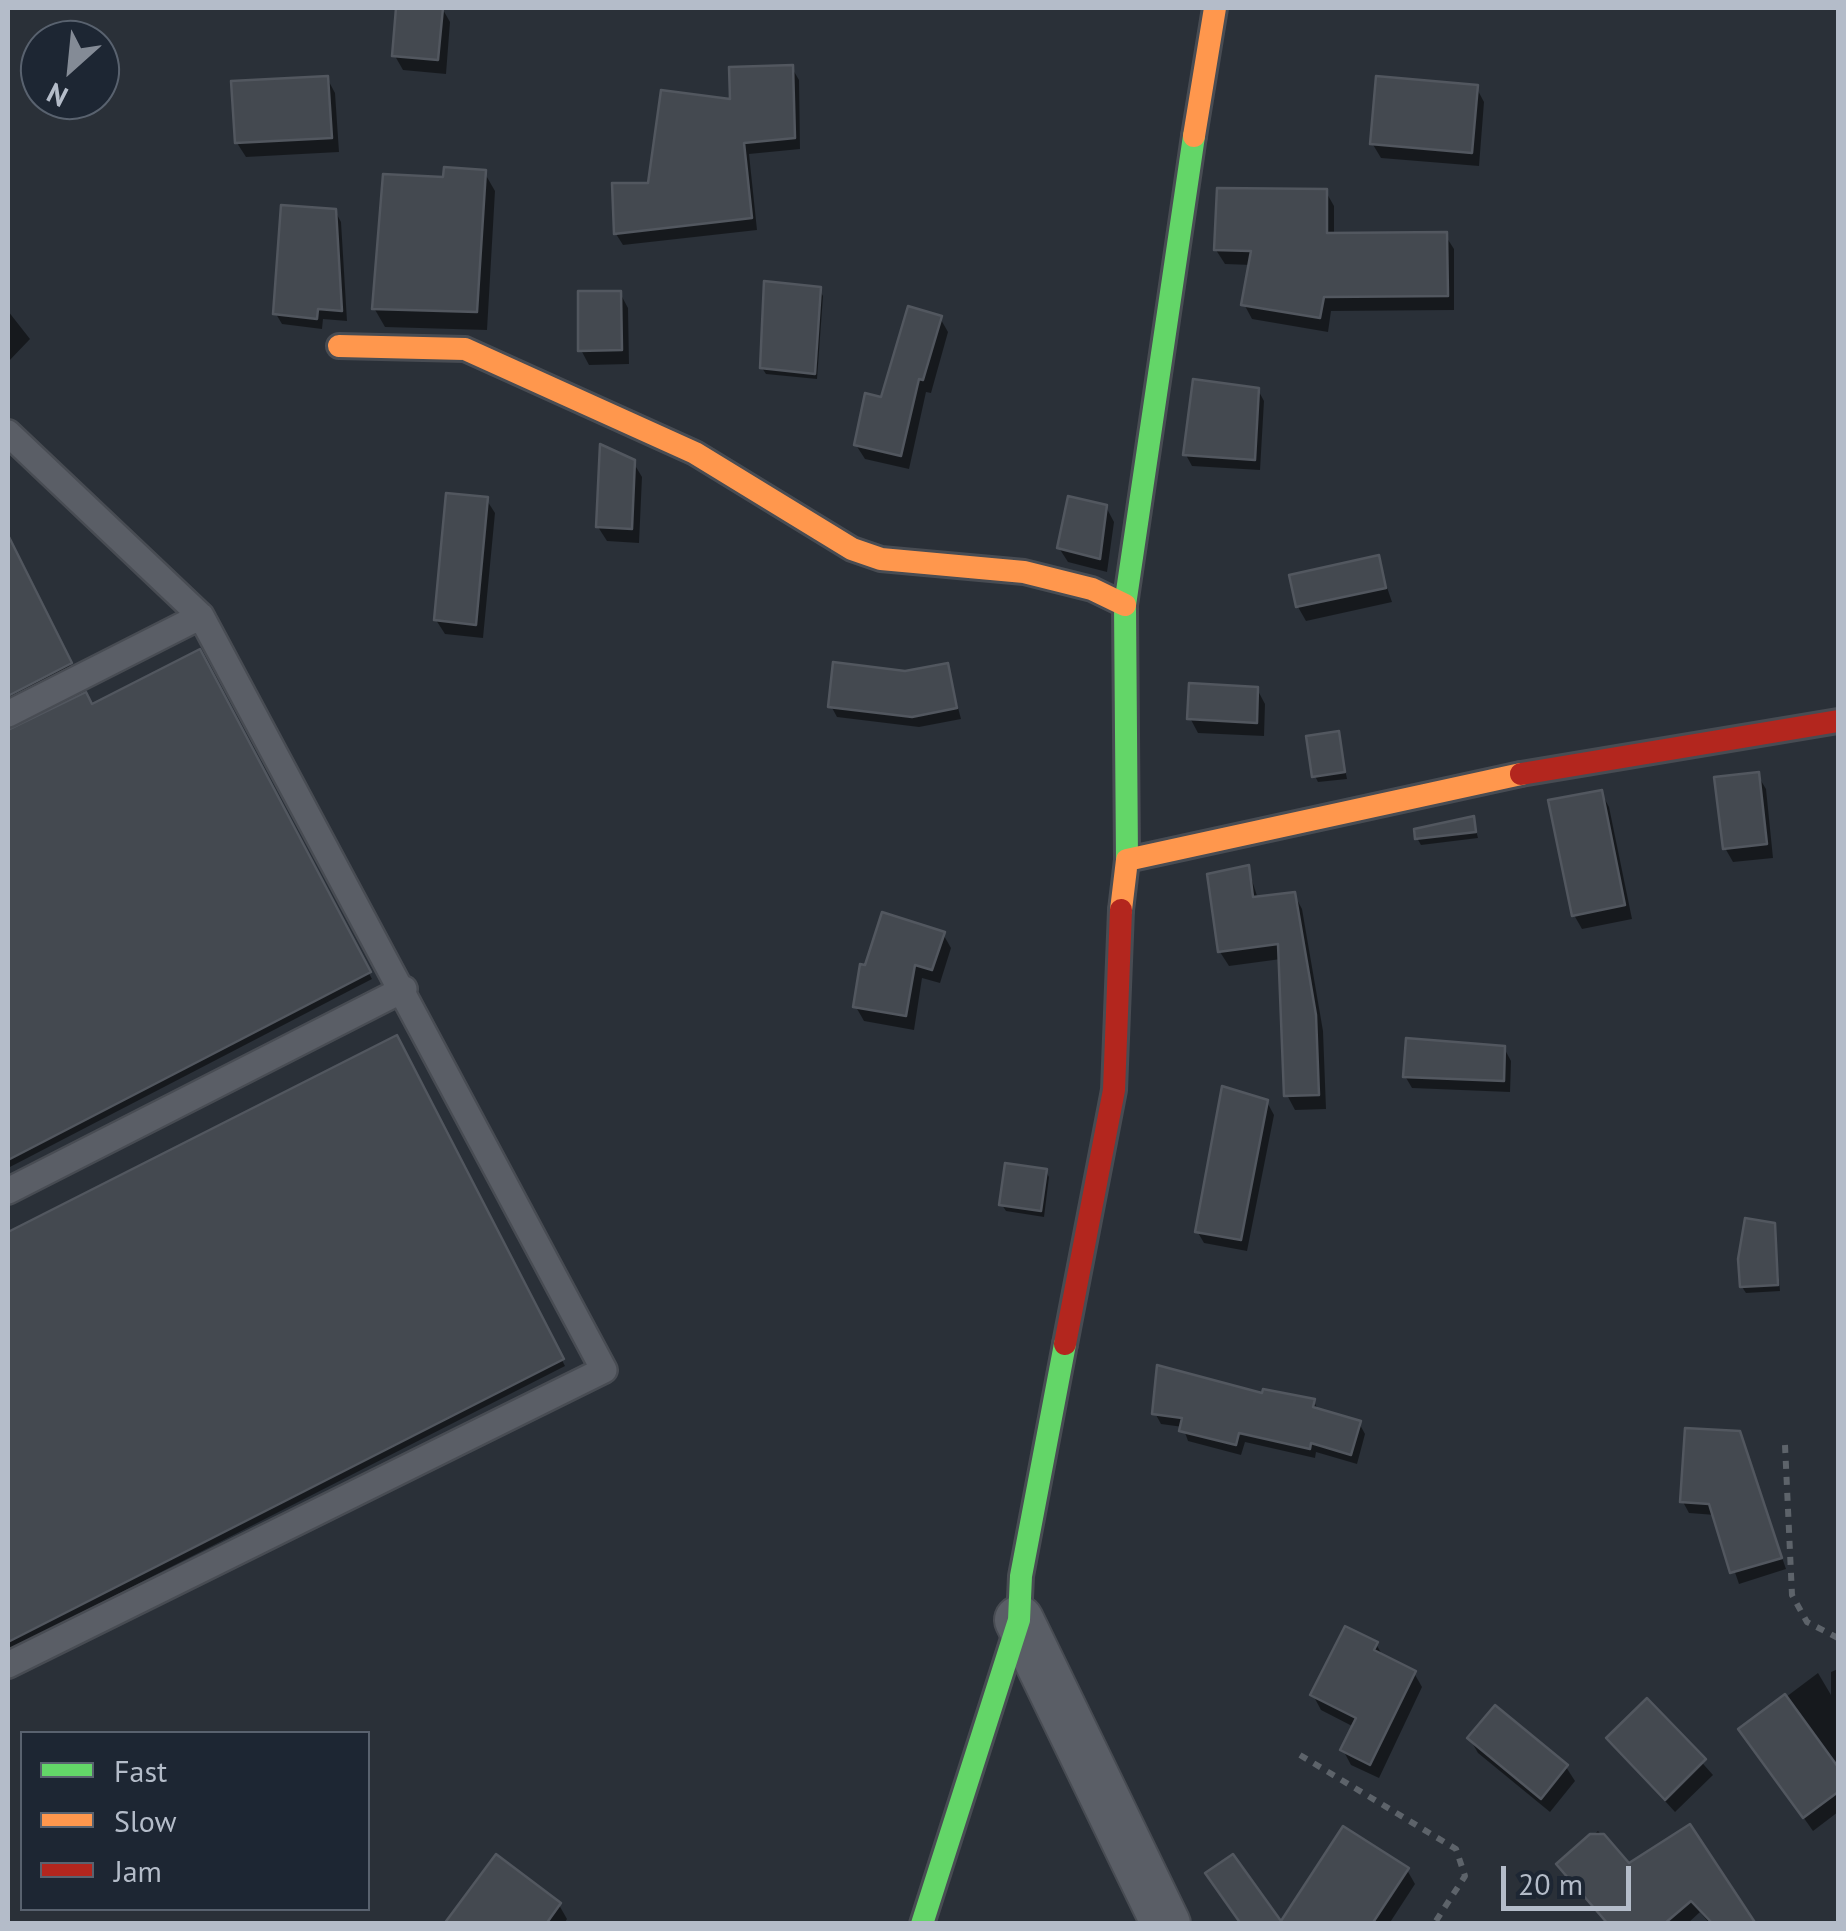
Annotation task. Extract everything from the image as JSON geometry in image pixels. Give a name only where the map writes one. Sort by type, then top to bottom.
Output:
[{"type":"street","points":[[922,1924],[1019,1620],[1020,1576],[1114,1090],[1127,860],[1125,605],[1168,295],[1215,8]]},
{"type":"street","points":[[340,346],[465,349],[695,453],[852,549],[880,560],[1024,572],[1092,588],[1125,605]]},
{"type":"street","points":[[1127,860],[1570,764],[1838,722]]},
{"type":"street","points":[[1019,1620],[1166,1924]]},
{"type":"lane","points":[[8,434],[201,616],[404,989],[604,1370],[8,1665]]},
{"type":"lane","points":[[8,714],[201,616]]},
{"type":"lane","points":[[8,1191],[404,989]]},
{"type":"path","points":[[1784,1445],[1792,1595],[1806,1622],[1838,1638]]},
{"type":"path","points":[[1300,1754],[1456,1849],[1464,1876],[1434,1924]]},
{"type":"building","points":[[396,8],[443,8],[438,60],[392,56]]},
{"type":"building","points":[[793,65],[795,138],[744,143],[752,218],[614,234],[612,183],[648,183],[661,90],[730,99],[729,67]]},
{"type":"building","points":[[328,76],[332,138],[235,143],[231,81]]},
{"type":"building","points":[[1376,76],[1478,85],[1472,153],[1370,144]]},
{"type":"building","points":[[444,167],[486,170],[477,312],[372,309],[383,174],[443,177]]},
{"type":"building","points":[[1217,188],[1327,189],[1327,233],[1447,232],[1448,296],[1324,297],[1320,318],[1241,305],[1251,251],[1214,250]]},
{"type":"building","points":[[281,205],[336,209],[342,311],[318,309],[317,319],[273,314]]},
{"type":"building","points":[[764,281],[821,287],[815,374],[760,368]]},
{"type":"building","points":[[578,291],[621,291],[622,350],[578,351]]},
{"type":"building","points":[[908,306],[942,316],[923,380],[919,379],[901,456],[854,445],[865,393],[881,397]]},
{"type":"building","points":[[1193,379],[1259,388],[1255,460],[1183,455]]},
{"type":"building","points":[[600,444],[635,460],[632,529],[596,527]]},
{"type":"building","points":[[446,493],[488,497],[476,625],[434,620]]},
{"type":"building","points":[[1068,496],[1107,505],[1100,559],[1057,548]]},
{"type":"building","points":[[8,535],[72,663],[8,696]]},
{"type":"building","points":[[1379,555],[1386,588],[1296,607],[1289,575]]},
{"type":"building","points":[[200,649],[371,972],[8,1160],[8,730],[86,692],[92,704]]},
{"type":"building","points":[[833,662],[905,671],[948,663],[957,708],[912,717],[828,707]]},
{"type":"building","points":[[1189,683],[1258,687],[1257,723],[1187,719]]},
{"type":"building","points":[[1339,731],[1345,772],[1312,777],[1306,736]]},
{"type":"building","points":[[1759,772],[1767,844],[1723,849],[1714,777]]},
{"type":"building","points":[[1602,790],[1625,905],[1572,916],[1548,800]]},
{"type":"building","points":[[1474,816],[1476,832],[1415,839],[1414,829]]},
{"type":"building","points":[[1249,865],[1253,897],[1295,892],[1316,1015],[1319,1095],[1284,1096],[1278,944],[1218,952],[1207,874]]},
{"type":"building","points":[[882,912],[945,932],[932,970],[915,965],[906,1016],[853,1007],[860,964],[865,965]]},
{"type":"building","points":[[397,1035],[564,1359],[8,1642],[8,1232]]},
{"type":"building","points":[[1406,1038],[1505,1046],[1504,1081],[1403,1077]]},
{"type":"building","points":[[1222,1086],[1268,1100],[1241,1240],[1195,1232]]},
{"type":"building","points":[[1005,1163],[1047,1169],[1041,1211],[999,1205]]},
{"type":"building","points":[[1745,1218],[1775,1223],[1778,1285],[1740,1287],[1738,1259]]},
{"type":"building","points":[[1157,1365],[1262,1393],[1263,1389],[1315,1399],[1313,1407],[1361,1421],[1351,1455],[1311,1443],[1310,1449],[1239,1433],[1236,1445],[1179,1431],[1182,1418],[1152,1414]]},
{"type":"building","points":[[1685,1428],[1740,1431],[1782,1558],[1730,1573],[1709,1504],[1680,1502]]},
{"type":"building","points":[[1345,1626],[1378,1642],[1374,1650],[1416,1671],[1370,1765],[1340,1750],[1356,1718],[1310,1695]]},
{"type":"building","points":[[1785,1694],[1838,1767],[1838,1792],[1803,1818],[1738,1729]]},
{"type":"building","points":[[1647,1698],[1706,1759],[1665,1800],[1606,1738]]},
{"type":"building","points":[[1495,1705],[1568,1765],[1541,1799],[1467,1738]]},
{"type":"building","points":[[1690,1824],[1756,1924],[1713,1924],[1691,1901],[1664,1924],[1608,1924],[1556,1864],[1590,1834],[1604,1834],[1629,1863]]},
{"type":"building","points":[[1343,1826],[1409,1868],[1372,1924],[1241,1924],[1205,1873],[1233,1854],[1281,1921]]},
{"type":"building","points":[[496,1854],[561,1903],[546,1924],[444,1924]]},
{"type":"traffic: fast","points":[[1127,860],[1125,605],[1194,136]]},
{"type":"traffic: fast","points":[[922,1924],[1019,1620],[1021,1576],[1065,1344]]},
{"type":"traffic: slow","points":[[1194,136],[1215,8]]},
{"type":"traffic: slow","points":[[339,346],[465,349],[695,453],[852,549],[881,559],[1024,572],[1092,589],[1125,605]]},
{"type":"traffic: slow","points":[[1121,910],[1127,860],[1521,774]]},
{"type":"traffic: jam","points":[[1521,774],[1838,721]]},
{"type":"traffic: jam","points":[[1065,1344],[1114,1090],[1121,910]]}]
